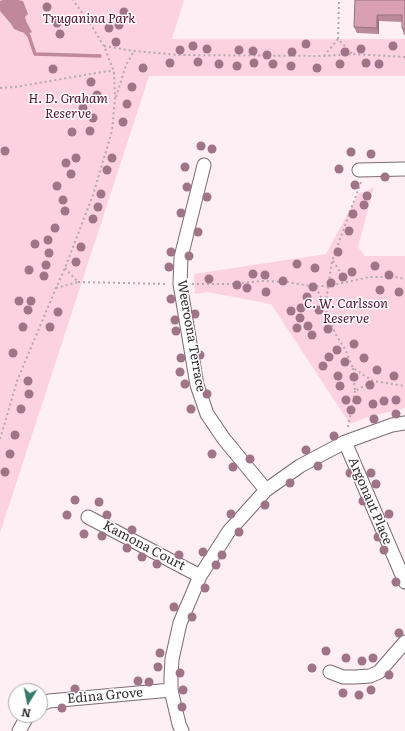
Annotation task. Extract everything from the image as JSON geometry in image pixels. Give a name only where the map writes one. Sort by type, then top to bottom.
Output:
[{"type":"street","name":"Weeroona Terrace","points":[[204,164],[181,257],[180,284],[197,385],[207,414],[224,439],[266,490]]},
{"type":"street","points":[[362,170],[405,170]]},
{"type":"street","points":[[182,731],[171,690],[172,659],[180,624],[200,576],[229,532],[266,490],[300,466],[345,442],[392,425],[405,423]]},
{"type":"street","name":"Argonaut Place","points":[[345,442],[405,582]]},
{"type":"street","name":"Kamona Court","points":[[88,517],[200,576]]},
{"type":"street","points":[[330,672],[343,677],[370,676],[380,672],[405,642]]},
{"type":"street","name":"Edina Grove","points":[[48,702],[171,690]]},
{"type":"path","points":[[73,0],[104,46],[114,72],[116,98]]},
{"type":"path","points":[[324,56],[338,39],[339,0]]},
{"type":"path","points":[[338,39],[353,54]]},
{"type":"path","points":[[104,46],[134,51],[179,55],[324,56],[353,54],[405,57]]},
{"type":"path","points":[[0,439],[17,381],[65,268],[93,195],[112,131],[116,98],[126,65],[134,51]]},
{"type":"path","points":[[0,88],[15,87],[108,71],[114,72]]},
{"type":"path","points":[[325,308],[332,261],[348,219],[362,170]]},
{"type":"path","points":[[332,261],[347,282]]},
{"type":"path","points":[[65,268],[78,282]]},
{"type":"path","points":[[56,288],[78,282],[231,284],[263,281],[287,282],[310,286],[329,286],[369,277],[395,277],[405,279]]},
{"type":"path","points":[[316,286],[335,333],[345,349],[353,368],[355,391],[345,442]]},
{"type":"path","points":[[353,368],[373,381],[405,386]]},
{"type":"path","points":[[355,391],[373,381]]},
{"type":"green space","name":"H. D. Graham Reserve","points":[[0,0],[184,0],[172,39],[405,39],[405,76],[149,76],[0,533]]},
{"type":"green space","name":"C. W. Carlsson Reserve","points":[[374,187],[358,247],[365,256],[405,256],[405,408],[368,417],[350,424],[271,304],[208,292],[195,294],[194,274],[326,254],[359,193],[365,192]]},
{"type":"shaded area","points":[[0,1],[23,1],[28,14],[25,17],[26,21],[32,32],[21,32],[14,29],[0,11]]},
{"type":"building","points":[[355,0],[405,0],[405,29],[402,28],[402,15],[377,15],[377,28],[354,27]]},
{"type":"waterway","points":[[23,29],[29,36],[35,54],[100,56]]},
{"type":"park label","name":"Truganina Park","points":[[89,19]]}]
